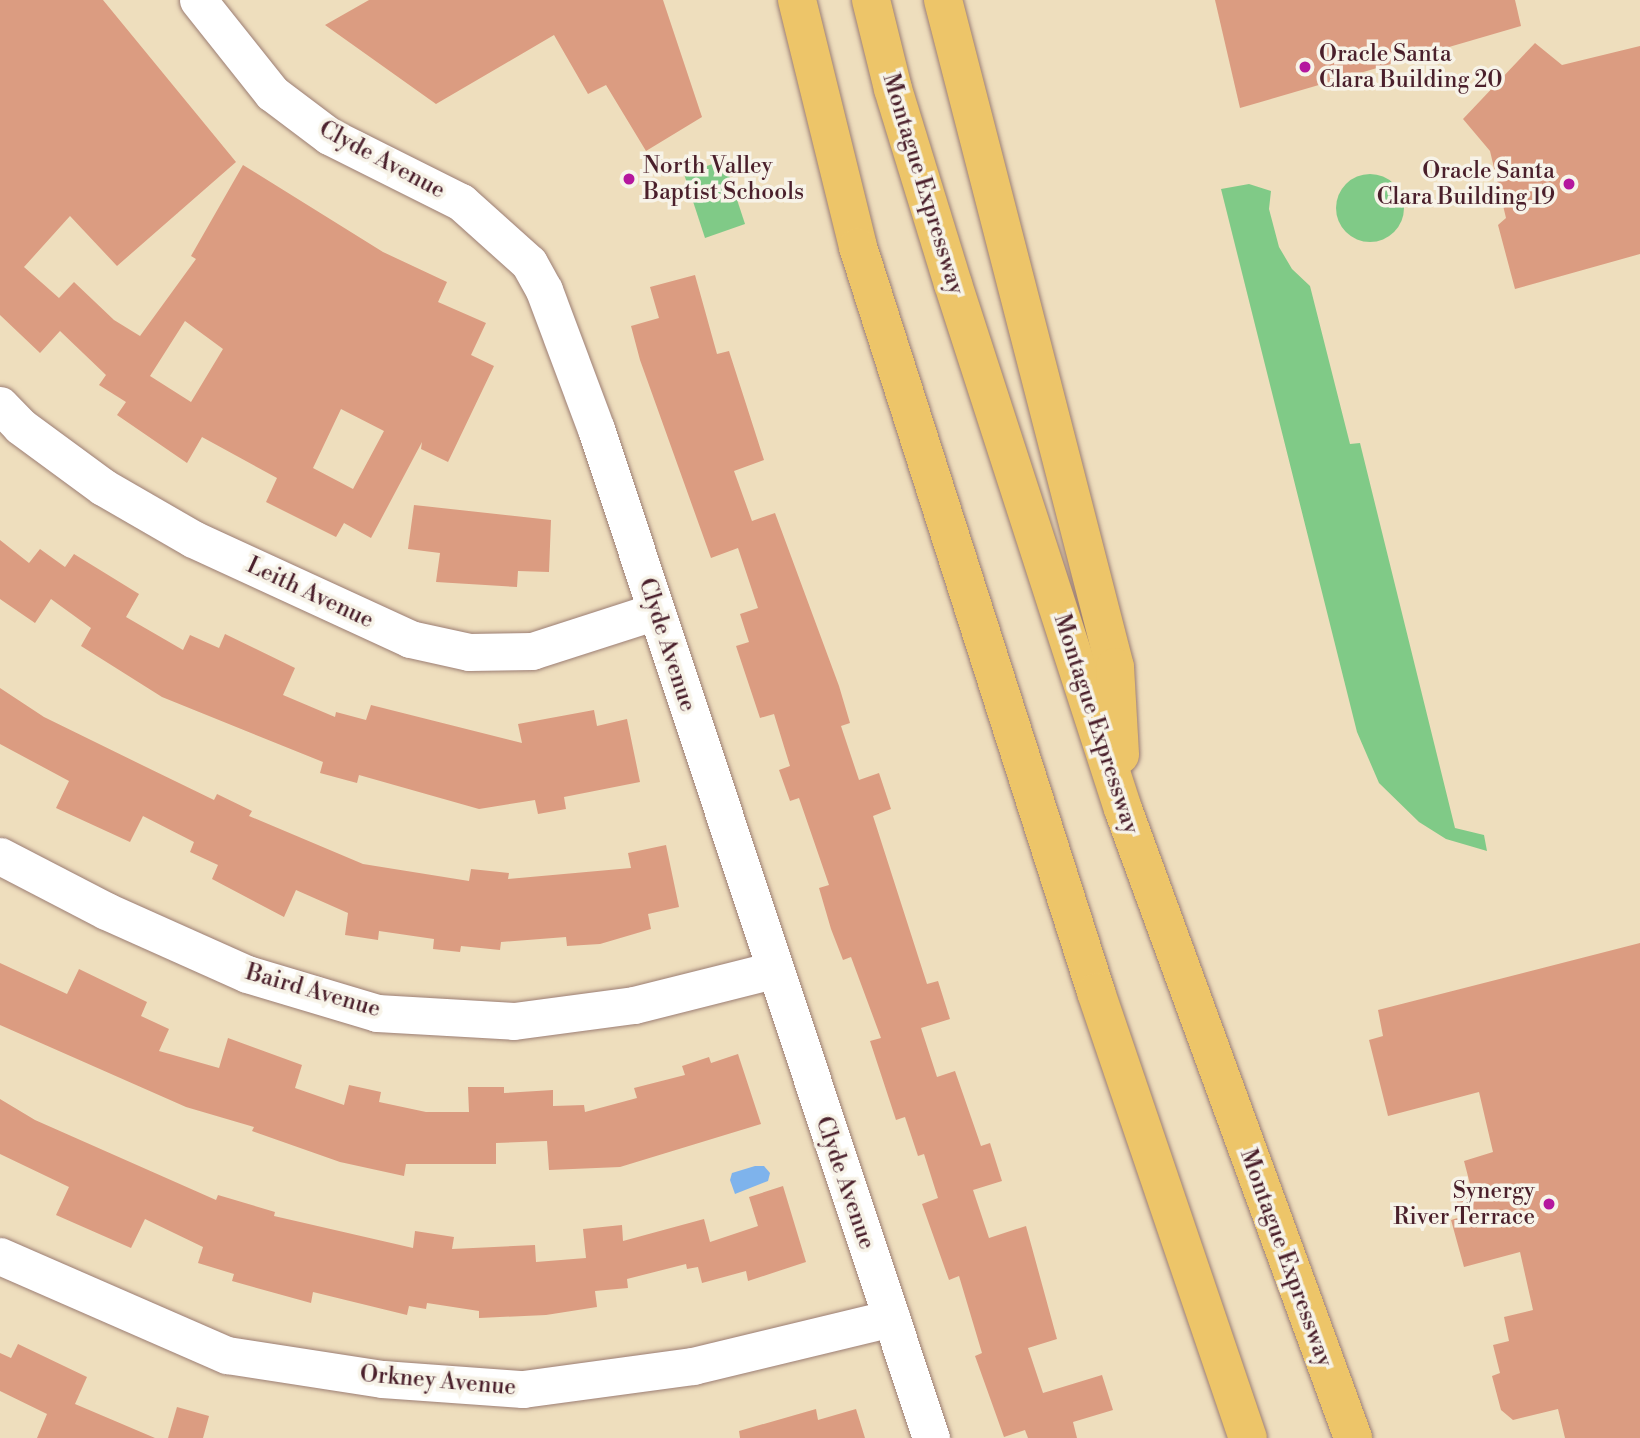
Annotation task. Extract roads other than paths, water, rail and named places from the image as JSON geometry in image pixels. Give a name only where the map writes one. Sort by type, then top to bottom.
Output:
[{"type":"highway","points":[[775,0],[858,247],[1096,992],[1248,1438]]},
{"type":"highway","points":[[797,0],[858,247]]},
{"type":"highway","name":"Montague Expressway","points":[[871,0],[893,89],[953,284],[1123,809],[1353,1438]]},
{"type":"highway","points":[[943,0],[1115,667],[1123,809]]},
{"type":"street","name":"Clyde Avenue","points":[[198,0],[272,93],[329,136],[461,202],[529,263],[544,290],[596,429],[773,970],[931,1438]]},
{"type":"street","name":"Leith Avenue","points":[[0,405],[20,426],[103,487],[193,540],[410,639],[469,652],[532,651],[656,611]]},
{"type":"street","name":"Baird Avenue","points":[[0,856],[106,911],[247,974],[377,1013],[514,1021],[634,1004],[773,970]]},
{"type":"street","name":"Orkney Avenue","points":[[0,1256],[226,1355],[382,1379],[523,1389],[693,1366],[891,1318]]},
{"type":"water","points":[[764,1166],[770,1173],[768,1181],[735,1194],[730,1180],[732,1173]]},
{"type":"place","name":"Oracle Santa Clara Building 20","points":[[1305,67]]},
{"type":"place","name":"North Valley Baptist Schools","points":[[629,179]]},
{"type":"place","name":"Oracle Santa Clara Building 19","points":[[1569,184]]},
{"type":"place","name":"Synergy River Terrace","points":[[1549,1204]]}]
